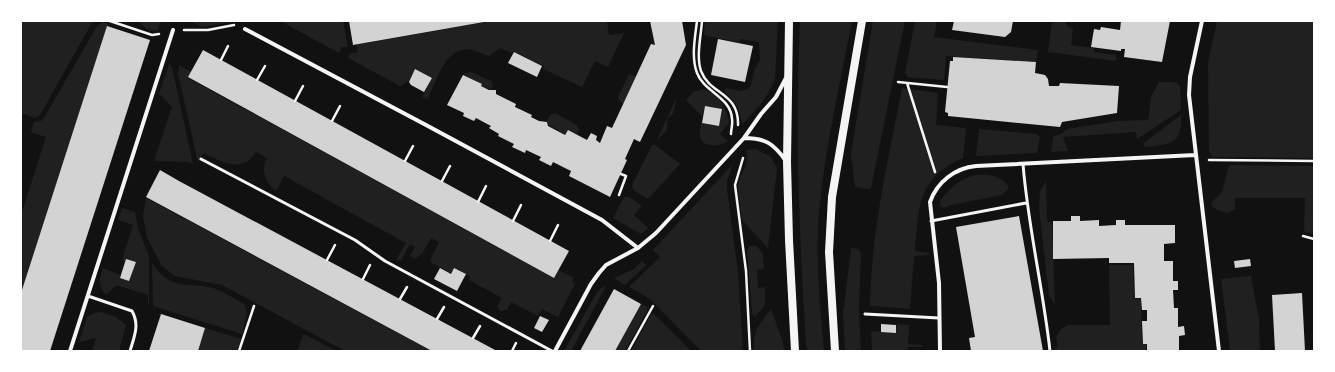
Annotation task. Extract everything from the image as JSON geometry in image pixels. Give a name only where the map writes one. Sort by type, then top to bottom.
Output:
[{"type":"main road","points":[[789,21],[787,162],[789,240],[796,351]]},
{"type":"main road","points":[[835,351],[830,252],[832,197],[862,21]]},
{"type":"street","points":[[1202,21],[1190,77],[1189,95],[1219,351]]},
{"type":"street","points":[[245,29],[602,220],[638,248]]},
{"type":"street","points":[[70,351],[173,30]]},
{"type":"street","points":[[553,351],[591,284],[599,273],[606,265],[638,248],[656,233],[744,138],[761,114],[776,97],[788,76]]},
{"type":"street","points":[[744,138],[753,138],[770,143],[777,148],[787,162]]},
{"type":"street","points":[[940,351],[939,283],[930,202],[933,193],[947,177],[970,166],[1195,156]]},
{"type":"lane","points":[[202,158],[355,240],[386,261],[553,351]]},
{"type":"lane","points":[[1023,164],[1026,203],[1047,321],[1050,351]]},
{"type":"lane","points":[[931,221],[1026,203]]},
{"type":"lane","points":[[88,296],[132,311],[137,318],[137,326],[130,351]]},
{"type":"lane","points":[[865,314],[939,318]]},
{"type":"path","points":[[697,21],[694,62],[704,85],[720,96],[728,106],[732,119],[731,137]]},
{"type":"path","points":[[702,21],[699,60],[701,71],[707,80],[735,107],[738,118],[738,130]]},
{"type":"path","points":[[221,60],[228,46]]},
{"type":"path","points":[[257,80],[265,66]]},
{"type":"path","points":[[898,82],[947,87]]},
{"type":"path","points":[[907,83],[939,186]]},
{"type":"path","points":[[295,101],[303,86]]},
{"type":"path","points":[[332,121],[340,106]]},
{"type":"path","points":[[405,161],[413,146]]},
{"type":"path","points":[[743,154],[742,164],[735,185],[746,271],[750,351]]},
{"type":"path","points":[[1208,160],[1314,161]]},
{"type":"path","points":[[442,182],[450,166]]},
{"type":"path","points":[[619,195],[626,176],[621,174]]},
{"type":"path","points":[[478,202],[486,186]]},
{"type":"path","points":[[513,221],[521,205]]},
{"type":"path","points":[[550,241],[558,225]]},
{"type":"path","points":[[1303,236],[1314,239]]},
{"type":"path","points":[[327,260],[335,245]]},
{"type":"path","points":[[363,279],[370,264]]},
{"type":"path","points":[[400,299],[408,284]]},
{"type":"path","points":[[437,319],[445,305]]},
{"type":"path","points":[[239,351],[254,306]]},
{"type":"path","points":[[628,351],[653,306]]},
{"type":"path","points":[[473,338],[481,324]]},
{"type":"path","points":[[512,351],[516,343]]},
{"type":"shaded area","points":[[21,21],[93,21],[40,115],[35,118],[21,113]]},
{"type":"shaded area","points":[[139,21],[161,21],[158,30],[152,30],[147,29]]},
{"type":"shaded area","points":[[190,21],[239,21],[202,27]]},
{"type":"shaded area","points":[[280,21],[343,21],[348,47],[342,47],[339,53]]},
{"type":"shaded area","points":[[491,21],[607,21],[609,35],[624,33],[608,67],[595,61],[582,87],[543,69],[544,66],[513,51],[511,53],[500,48],[489,56],[472,50],[463,50],[455,53],[443,66],[428,99],[422,97],[432,78],[415,69],[409,81],[400,86],[348,58],[350,54],[358,52],[357,45]]},
{"type":"shaded area","points":[[705,21],[778,21],[775,78],[765,98],[742,125],[737,106],[724,91],[726,88],[741,91],[750,88],[755,68],[760,60],[759,42],[740,39],[739,42],[706,36],[704,34]]},
{"type":"shaded area","points":[[800,21],[852,21],[829,140],[819,212],[818,264],[824,351],[807,351],[806,343],[798,182]]},
{"type":"shaded area","points":[[873,21],[905,21],[871,188],[868,189],[855,187],[851,153]]},
{"type":"shaded area","points":[[915,21],[937,21],[934,37],[1038,50],[1036,62],[946,56],[944,80],[908,77],[905,73]]},
{"type":"shaded area","points":[[1052,21],[1065,21],[1067,26],[1073,28],[1071,45],[1094,48],[1094,52],[1116,55],[1116,61],[1048,52]]},
{"type":"shaded area","points":[[1217,21],[1314,21],[1314,158],[1213,157],[1209,152],[1208,62]]},
{"type":"shaded area","points":[[103,22],[108,24],[21,292],[21,215],[46,137],[33,133],[31,130],[34,122],[41,121],[44,118],[97,26]]},
{"type":"shaded area","points":[[169,64],[172,67],[193,164],[188,162],[154,161],[172,107],[159,94]]},
{"type":"shaded area","points":[[179,65],[191,72],[188,78],[554,278],[558,270],[574,278],[572,282],[575,284],[558,317],[542,309],[538,316],[511,302],[507,310],[500,311],[497,306],[502,298],[469,280],[470,276],[454,268],[451,273],[430,262],[439,242],[431,238],[422,254],[415,259],[410,256],[415,247],[410,244],[401,261],[396,260],[406,243],[284,176],[276,191],[269,184],[265,176],[264,167],[267,158],[256,152],[244,163],[238,164],[218,160],[204,153],[198,163],[178,74]]},
{"type":"shaded area","points":[[471,72],[491,81],[493,86],[491,89],[481,86],[482,84],[463,74]]},
{"type":"shaded area","points":[[629,74],[636,76],[623,104],[620,102],[618,97]]},
{"type":"shaded area","points":[[1159,82],[1174,82],[1180,86],[1181,110],[1137,139],[1136,132],[1063,137],[1068,151],[1051,152],[1053,136],[1061,134],[1067,129],[1117,121],[1148,120],[1151,97]]},
{"type":"shaded area","points":[[902,88],[938,93],[936,125],[966,128],[963,158],[937,174],[929,184],[923,196],[917,221],[915,251],[929,253],[929,255],[914,256],[910,309],[870,306],[873,251],[881,197]]},
{"type":"shaded area","points":[[703,89],[713,94],[724,107],[729,123],[720,134],[728,141],[725,143],[708,145],[702,141],[700,137],[701,123],[719,126],[723,109],[705,106],[702,116],[686,100],[693,92]]},
{"type":"shaded area","points":[[677,97],[673,114],[667,119],[667,130],[656,141]]},
{"type":"shaded area","points":[[555,113],[577,125],[579,130],[577,134],[568,130],[565,134],[549,125],[547,121],[549,116]]},
{"type":"shaded area","points":[[1181,115],[1179,133],[1172,142],[1144,147],[1145,142]]},
{"type":"shaded area","points":[[979,129],[1037,134],[1040,137],[1037,153],[976,156]]},
{"type":"shaded area","points":[[652,145],[655,145],[680,164],[648,199],[633,190],[632,185]]},
{"type":"shaded area","points":[[756,149],[771,157],[777,168],[768,248],[742,220],[738,188],[740,178],[746,165],[746,150]]},
{"type":"shaded area","points":[[733,164],[727,181],[727,190],[738,272],[743,351],[701,351],[650,299],[629,287],[660,257],[653,250]]},
{"type":"shaded area","points":[[1229,165],[1314,166],[1314,234],[1304,232],[1305,198],[1235,198],[1235,209],[1227,213],[1217,210],[1212,206],[1211,203],[1222,192]]},
{"type":"shaded area","points":[[976,175],[989,175],[997,177],[1008,185],[1008,189],[1002,195],[951,205],[944,208],[940,206],[940,201],[951,188],[965,179]]},
{"type":"shaded area","points":[[1046,181],[1047,221],[1052,223],[1055,305],[1049,296],[1039,208],[1040,192]]},
{"type":"shaded area","points":[[624,197],[629,197],[642,206],[634,215],[648,228],[641,234],[613,218]]},
{"type":"shaded area","points":[[146,198],[431,351],[345,351],[222,285],[175,276],[162,266],[147,238],[143,215]]},
{"type":"shaded area","points":[[122,208],[135,212],[138,229],[149,256],[149,305],[148,295],[116,285],[106,295],[100,285],[103,268],[120,275],[120,278],[129,281],[136,262],[126,259],[125,261],[122,260],[133,225],[118,220]]},
{"type":"shaded area","points":[[749,246],[757,246],[763,254],[764,269],[757,270],[758,288],[765,287],[765,305],[755,317],[752,313],[747,251]]},
{"type":"shaded area","points":[[851,248],[858,249],[861,254],[859,307],[861,351],[845,351],[843,314]]},
{"type":"shaded area","points":[[642,261],[646,265],[625,285],[614,278],[634,269]]},
{"type":"shaded area","points":[[152,263],[159,273],[167,279],[182,284],[216,289],[244,304],[247,313],[242,334],[153,306]]},
{"type":"shaded area","points":[[1109,265],[1133,265],[1134,299],[1141,299],[1142,344],[1146,344],[1146,351],[1055,351],[1054,348],[1058,347],[1056,337],[1060,330],[1068,325],[1110,325]]},
{"type":"shaded area","points":[[1251,276],[1259,319],[1260,351],[1230,351],[1221,279]]},
{"type":"shaded area","points":[[604,285],[605,288],[571,351],[564,351],[596,294]]},
{"type":"shaded area","points":[[641,304],[647,307],[647,311],[625,351],[615,351]]},
{"type":"shaded area","points":[[771,309],[783,342],[784,351],[754,351],[754,338],[757,328]]},
{"type":"shaded area","points":[[101,312],[116,317],[126,325],[119,351],[92,351],[96,338],[79,342],[87,317],[94,313]]},
{"type":"shaded area","points":[[651,314],[654,314],[691,351],[631,351]]},
{"type":"shaded area","points":[[897,324],[909,325],[908,344],[922,345],[922,347],[908,347],[907,351],[872,351],[871,331],[896,333]]},
{"type":"shaded area","points":[[205,328],[241,339],[237,351],[198,351]]},
{"type":"shaded area","points":[[303,335],[306,335],[336,351],[297,351]]},
{"type":"building","points":[[349,21],[484,21],[484,22],[353,45]]},
{"type":"building","points":[[650,21],[682,21],[686,45],[640,142],[634,139],[625,159],[627,160],[610,197],[569,176],[571,171],[553,162],[551,166],[539,160],[541,157],[526,150],[525,153],[512,147],[514,144],[498,136],[499,134],[489,128],[491,126],[476,118],[474,121],[463,116],[464,113],[447,105],[463,75],[482,84],[481,86],[489,90],[496,90],[496,94],[516,104],[515,107],[532,115],[531,117],[539,121],[547,122],[548,126],[565,135],[568,130],[587,140],[591,133],[597,136],[596,140],[600,143],[607,126],[612,128],[651,44],[655,45]]},
{"type":"building","points":[[954,21],[1013,21],[1011,32],[1005,37],[952,30]]},
{"type":"building","points":[[1121,21],[1170,21],[1162,62],[1124,57],[1125,49],[1121,49],[1121,51],[1091,47],[1094,29],[1100,30],[1101,27],[1120,30]]},
{"type":"building","points":[[107,26],[150,40],[50,351],[21,351],[21,293]]},
{"type":"building","points":[[718,39],[753,46],[745,82],[711,75]]},
{"type":"building","points":[[203,50],[569,251],[554,278],[188,77]]},
{"type":"building","points":[[514,52],[542,66],[537,77],[508,63]]},
{"type":"building","points":[[953,57],[1036,62],[1035,73],[1045,75],[1048,79],[1049,86],[1059,86],[1060,83],[1119,86],[1117,113],[1062,122],[1060,127],[948,116],[948,113],[945,112],[950,61],[953,61]]},
{"type":"building","points":[[415,69],[432,78],[424,92],[411,85],[409,82]]},
{"type":"building","points":[[705,106],[722,109],[719,126],[702,123]]},
{"type":"building","points":[[160,170],[497,351],[432,351],[146,197]]},
{"type":"building","points":[[1019,216],[1043,351],[971,351],[969,338],[975,337],[956,227]]},
{"type":"building","points":[[1071,216],[1080,216],[1080,221],[1099,220],[1099,226],[1116,225],[1116,220],[1125,220],[1125,225],[1175,225],[1175,243],[1164,244],[1164,261],[1173,261],[1173,281],[1178,281],[1178,290],[1173,290],[1174,308],[1178,308],[1178,327],[1184,326],[1185,335],[1179,336],[1179,351],[1147,351],[1147,344],[1143,344],[1142,321],[1147,321],[1147,310],[1142,310],[1141,298],[1135,298],[1134,263],[1109,263],[1109,258],[1053,259],[1053,221],[1071,221]]},
{"type":"building","points":[[126,259],[136,262],[129,281],[120,278]]},
{"type":"building","points":[[1250,259],[1251,266],[1235,268],[1234,261]]},
{"type":"building","points":[[440,268],[451,274],[454,268],[466,274],[457,291],[434,279]]},
{"type":"building","points":[[614,289],[641,304],[615,351],[580,351]]},
{"type":"building","points":[[1302,293],[1305,351],[1275,351],[1272,295]]},
{"type":"building","points":[[161,314],[205,328],[198,351],[149,351]]},
{"type":"building","points":[[540,316],[549,320],[542,332],[534,328]]},
{"type":"building","points":[[881,324],[896,325],[896,333],[881,332]]}]
